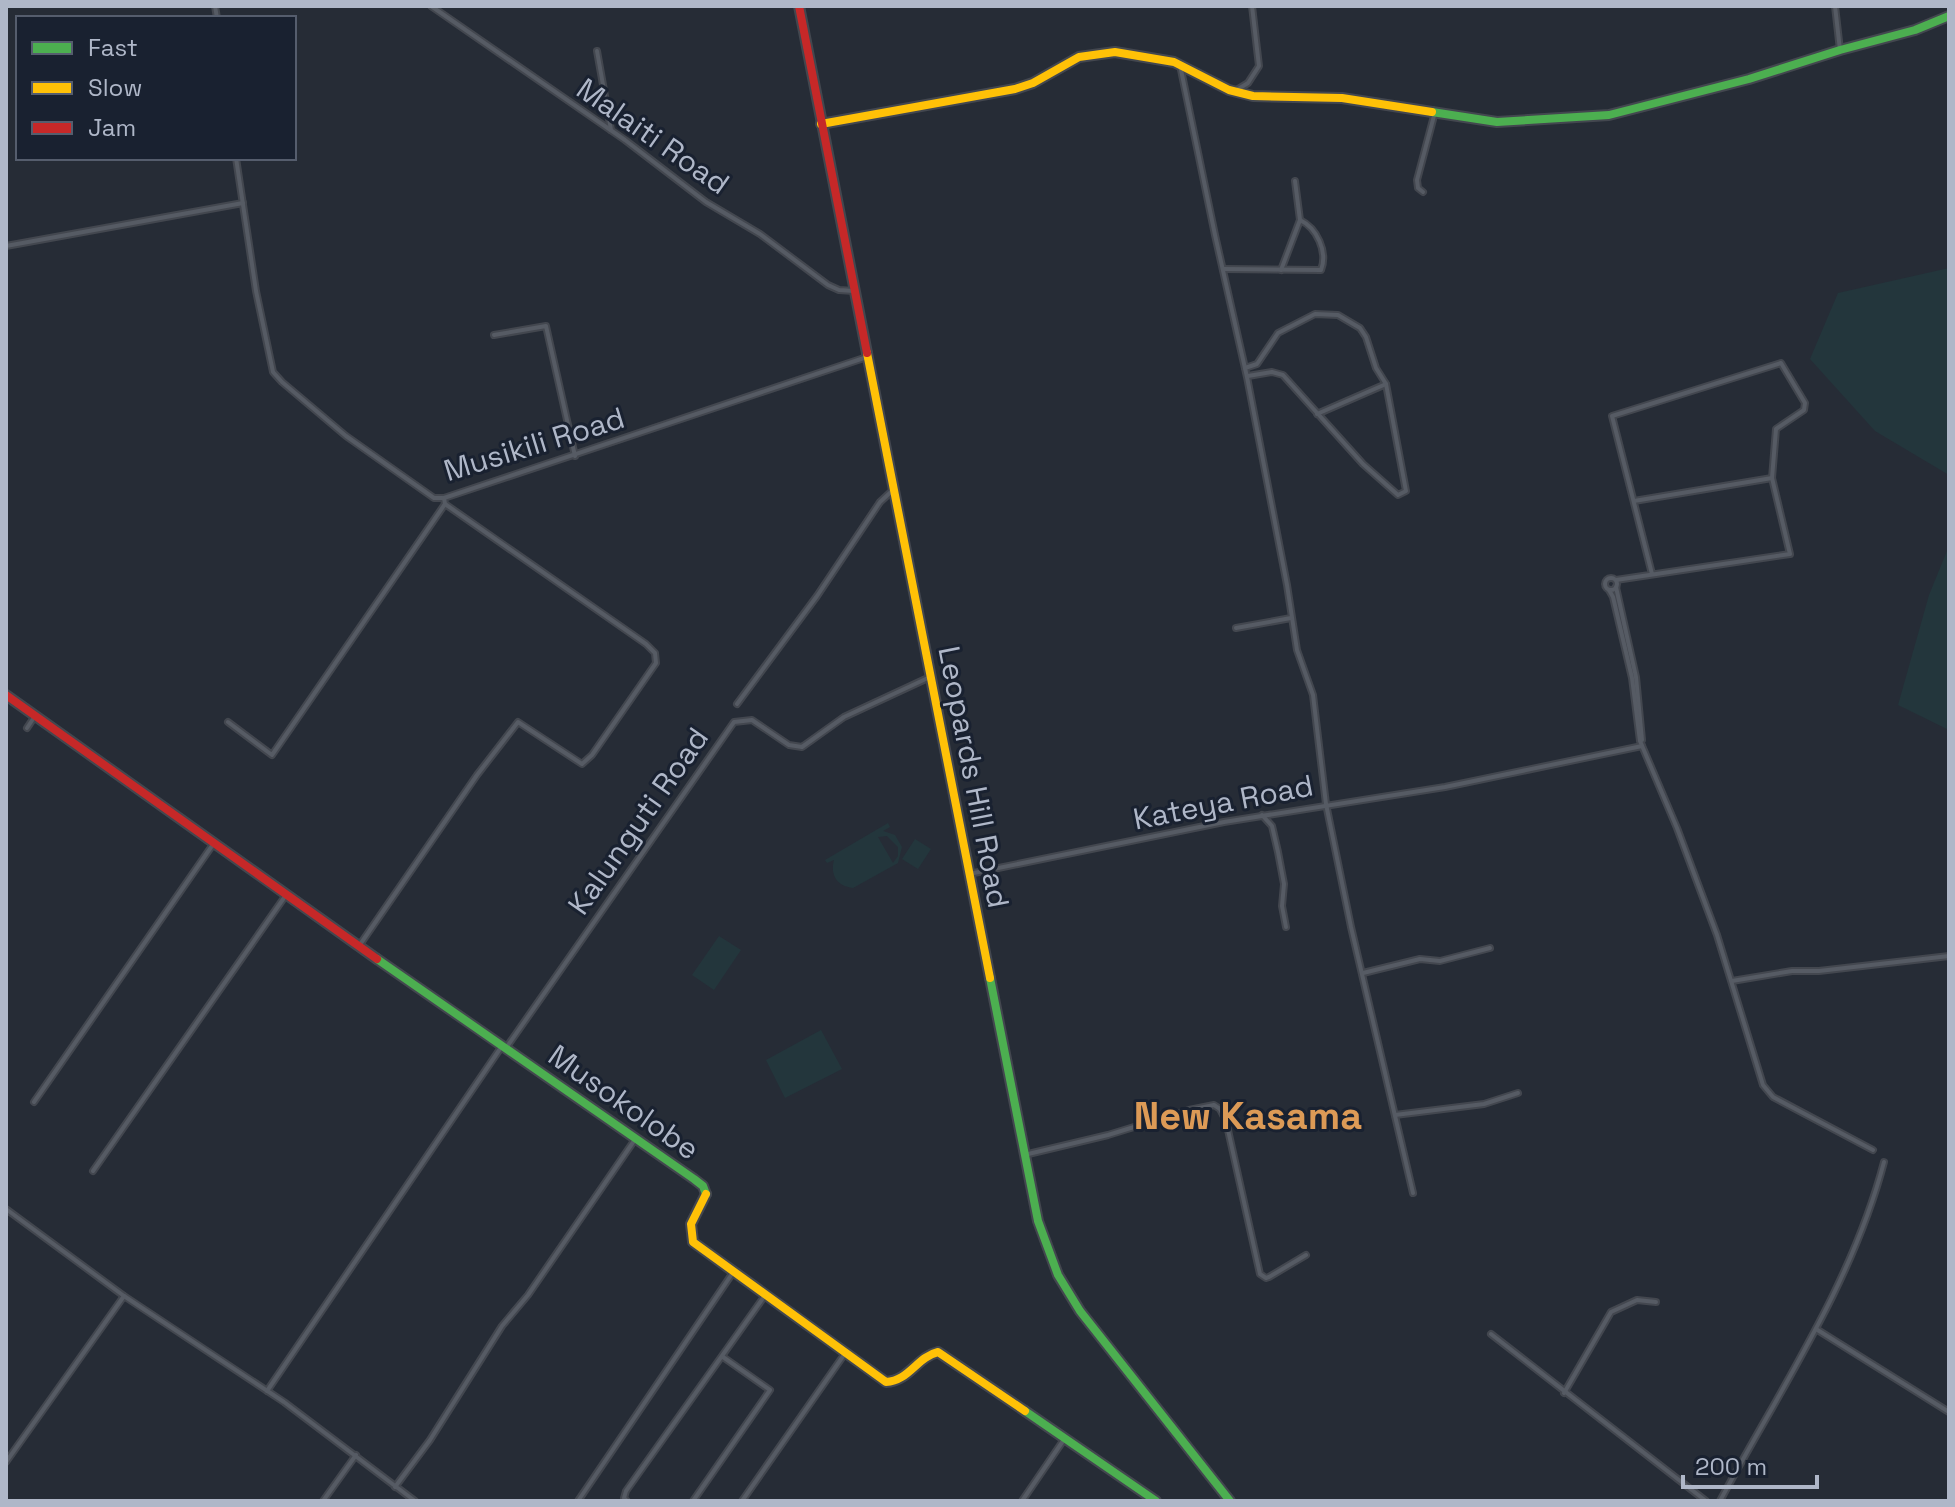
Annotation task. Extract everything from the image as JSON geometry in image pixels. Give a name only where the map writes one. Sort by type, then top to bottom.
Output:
[{"type":"street","name":"Malaiti Road","points":[[431,6],[611,130],[695,195],[760,234],[828,285],[854,291]]},
{"type":"street","name":"Leopards Hill Road","points":[[799,6],[1024,1155],[1043,1235],[1058,1275],[1069,1294],[1230,1501]]},
{"type":"street","points":[[1235,91],[1248,83],[1259,66],[1252,6]]},
{"type":"street","points":[[1835,6],[1840,50]]},
{"type":"street","points":[[821,124],[1015,89],[1033,83],[1070,61],[1096,53],[1126,53],[1180,65],[1235,91],[1253,96],[1342,98],[1497,122],[1570,119],[1609,115],[1749,79],[1915,30],[1949,16]]},
{"type":"street","points":[[597,51],[611,130]]},
{"type":"street","points":[[1180,65],[1247,377],[1299,659],[1313,695],[1326,804],[1413,1193]]},
{"type":"street","points":[[1423,192],[1417,184],[1435,112]]},
{"type":"street","name":"Musikili Road","points":[[236,160],[268,353],[276,377],[375,458],[434,498],[445,501],[867,357]]},
{"type":"street","points":[[1281,270],[1300,220],[1295,181]]},
{"type":"street","points":[[6,246],[243,203]]},
{"type":"street","points":[[1223,269],[1319,271],[1322,268],[1319,241],[1312,228],[1300,220]]},
{"type":"street","points":[[1245,368],[1257,364],[1282,331],[1315,314],[1330,313],[1351,322],[1363,332],[1374,363],[1386,384],[1403,467],[1404,494],[1398,495],[1363,464],[1283,375],[1272,372],[1247,377]]},
{"type":"street","points":[[494,335],[546,326],[575,456]]},
{"type":"street","points":[[1652,574],[1612,416],[1781,363],[1805,403],[1804,410],[1776,429],[1772,478],[1790,554],[1616,580],[1611,578],[1606,580],[1605,585],[1613,597],[1632,678],[1641,743],[1677,828],[1732,981],[1767,1092],[1873,1150]]},
{"type":"street","points":[[1317,414],[1386,384]]},
{"type":"street","points":[[1634,501],[1772,478]]},
{"type":"street","points":[[737,704],[817,596],[880,502],[893,490]]},
{"type":"street","points":[[228,722],[272,755],[445,501],[646,644],[657,658],[634,697],[582,764],[518,722],[477,775],[359,946]]},
{"type":"street","points":[[1616,580],[1636,677],[1643,726],[1641,743]]},
{"type":"street","points":[[1609,590],[1616,587]]},
{"type":"street","points":[[1236,628],[1291,618]]},
{"type":"street","name":"Kalunguti Road","points":[[504,1047],[734,722],[752,720],[789,745],[802,747],[854,712],[930,677]]},
{"type":"street","name":"Musokolobe","points":[[6,695],[703,1186],[706,1195],[692,1221],[690,1238],[886,1382],[892,1383],[926,1355],[938,1352],[1154,1500]]},
{"type":"street","points":[[27,728],[35,716]]},
{"type":"street","name":"Kateya Road","points":[[969,874],[1262,815],[1486,779],[1641,743]]},
{"type":"street","points":[[1262,815],[1272,826],[1278,852],[1284,884],[1282,906],[1286,927]]},
{"type":"street","points":[[34,1102],[214,843]]},
{"type":"street","points":[[93,1171],[286,895]]},
{"type":"street","points":[[1363,973],[1420,959],[1440,961],[1490,948]]},
{"type":"street","points":[[1732,981],[1792,971],[1819,971],[1949,956]]},
{"type":"street","points":[[267,1392],[504,1047]]},
{"type":"street","points":[[1395,1115],[1484,1104],[1518,1093]]},
{"type":"street","points":[[1024,1155],[1214,1105],[1226,1121],[1260,1274],[1269,1277],[1306,1255]]},
{"type":"street","points":[[395,1487],[430,1440],[502,1326],[528,1295],[636,1138]]},
{"type":"street","points":[[1720,1501],[1816,1329],[1849,1258],[1884,1162]]},
{"type":"street","points":[[6,1209],[124,1296],[356,1455],[415,1501]]},
{"type":"street","points":[[578,1501],[734,1271]]},
{"type":"street","points":[[627,1501],[624,1498],[626,1491],[766,1294]]},
{"type":"street","points":[[6,1462],[124,1296]]},
{"type":"street","points":[[1564,1393],[1611,1312],[1637,1300],[1656,1302]]},
{"type":"street","points":[[1816,1329],[1949,1412]]},
{"type":"street","points":[[1491,1334],[1706,1501]]},
{"type":"street","points":[[742,1501],[846,1352]]},
{"type":"street","points":[[693,1501],[770,1390],[723,1357]]},
{"type":"street","points":[[1022,1501],[1065,1438]]},
{"type":"street","points":[[323,1501],[356,1455]]},
{"type":"shaded area","points":[[1949,268],[1949,475],[1875,431],[1810,359],[1838,293]]},
{"type":"shaded area","points":[[1949,546],[1949,730],[1898,705],[1929,595]]},
{"type":"shaded area","points":[[888,823],[890,827],[883,831],[895,835],[902,847],[898,863],[853,888],[836,879],[834,860],[827,863],[825,860]],"holes":[[[887,836],[898,847],[898,856],[893,863],[878,837]]]},
{"type":"shaded area","points":[[915,839],[931,849],[918,869],[902,859]]},
{"type":"shaded area","points":[[719,936],[741,950],[714,990],[692,975]]},
{"type":"shaded area","points":[[821,1030],[842,1069],[785,1098],[766,1060]]},
{"type":"traffic: fast","points":[[1432,112],[1497,122],[1609,115],[1749,79],[1915,30],[1949,16]]},
{"type":"traffic: fast","points":[[377,959],[694,1179],[703,1186],[706,1194]]},
{"type":"traffic: fast","points":[[990,978],[1038,1221],[1058,1275],[1080,1311],[1230,1501]]},
{"type":"traffic: fast","points":[[1025,1411],[1156,1501]]},
{"type":"traffic: slow","points":[[821,124],[1015,89],[1033,83],[1079,57],[1115,52],[1174,62],[1229,90],[1253,96],[1342,98],[1432,112]]},
{"type":"traffic: slow","points":[[867,353],[990,978]]},
{"type":"traffic: slow","points":[[706,1194],[691,1224],[693,1242],[886,1382],[901,1378],[938,1352],[1025,1411]]},
{"type":"traffic: jam","points":[[799,6],[867,353]]},
{"type":"traffic: jam","points":[[6,695],[377,959]]},
{"type":"district","name":"New Kasama","points":[[1248,1116]]}]
